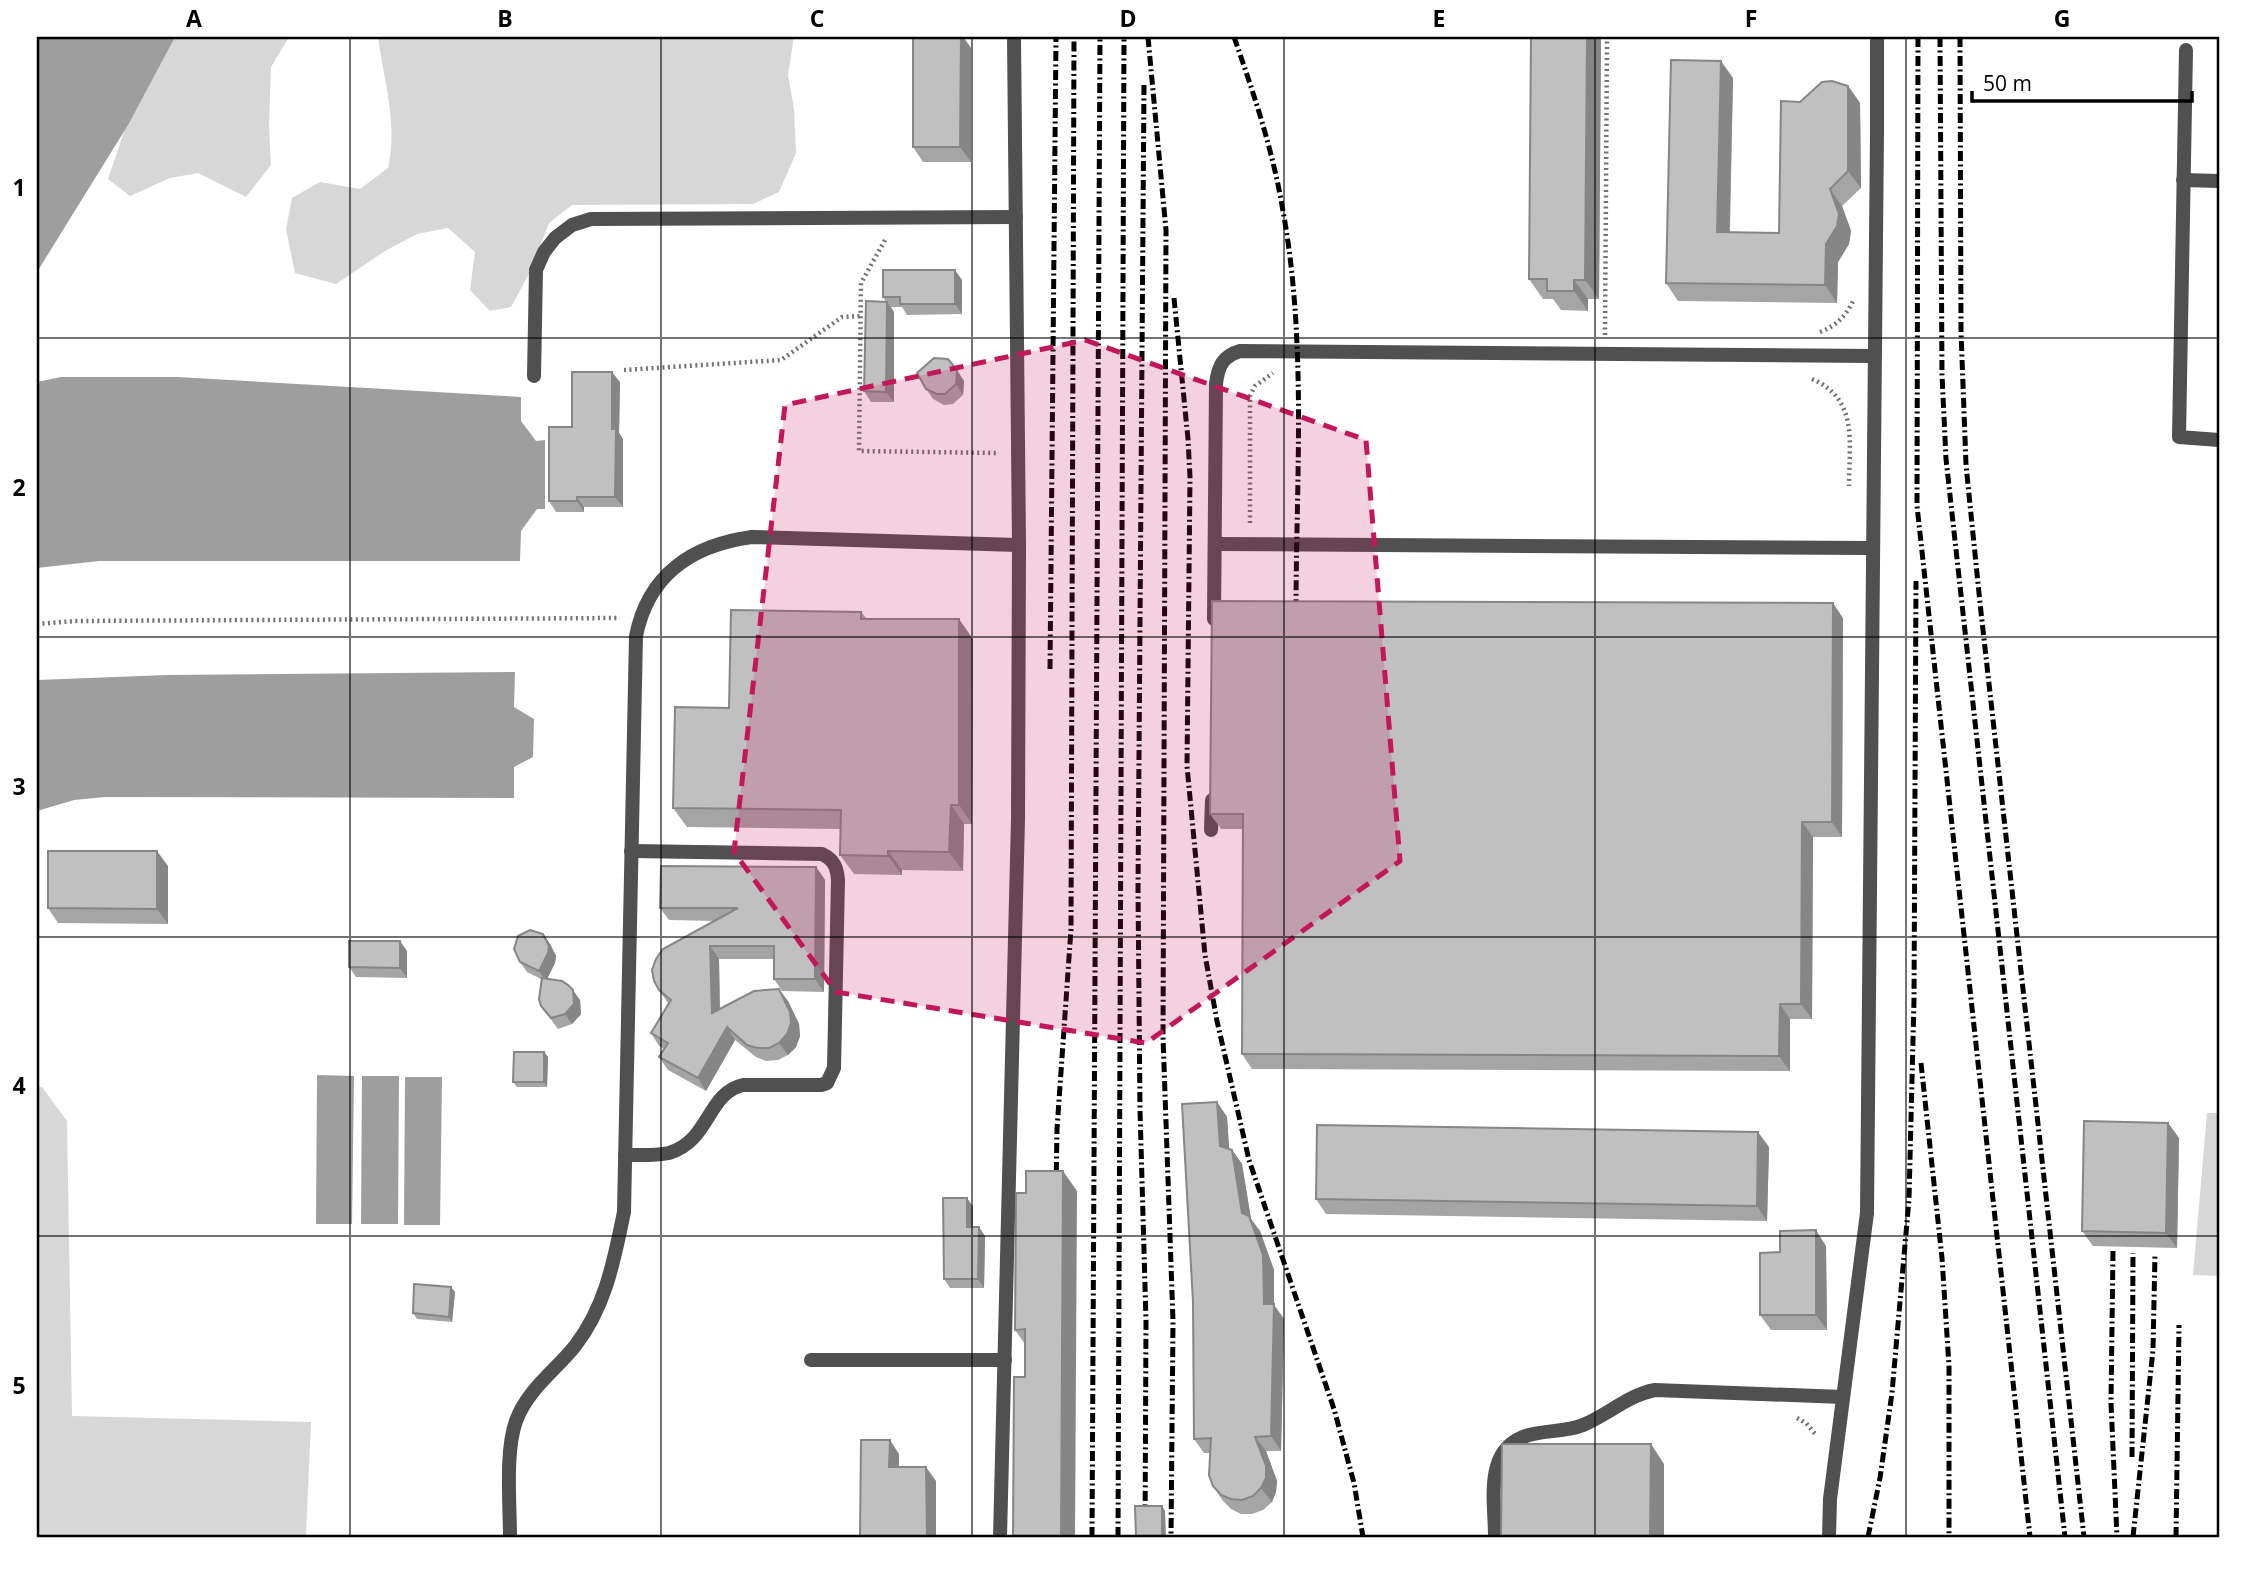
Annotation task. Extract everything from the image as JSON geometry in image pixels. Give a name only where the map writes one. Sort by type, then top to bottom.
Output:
[{"type":"street","points":[[1000,1537],[1018,819],[1020,545],[1014,37]]},
{"type":"street","points":[[1829,1537],[1829,1499],[1867,1213],[1877,37]]},
{"type":"street","points":[[2186,50],[2179,437],[2219,440]]},
{"type":"street","points":[[2183,180],[2219,181]]},
{"type":"street","points":[[534,376],[536,270],[544,252],[555,238],[572,225],[591,219],[1016,216]]},
{"type":"street","points":[[1214,639],[1216,384],[1222,361],[1230,354],[1252,351],[1874,356]]},
{"type":"street","points":[[510,1537],[511,1443],[516,1420],[527,1399],[575,1346],[595,1317],[610,1277],[624,1212],[636,636],[639,618],[653,589],[676,567],[700,551],[724,541],[752,537],[1020,545]]},
{"type":"street","points":[[1215,544],[1872,548]]},
{"type":"street","points":[[1211,830],[1212,789]]},
{"type":"street","points":[[625,1155],[671,1152],[689,1143],[699,1133],[722,1095],[730,1088],[743,1085],[827,1083],[834,1068],[838,880],[837,868],[831,858],[822,854],[631,851]]},
{"type":"street","points":[[811,1360],[1004,1360]]},
{"type":"street","points":[[1495,1537],[1495,1470],[1503,1450],[1523,1438],[1578,1427],[1596,1420],[1642,1392],[1656,1390],[1843,1397]]},
{"type":"path","points":[[1592,336],[1605,336],[1608,37]]},
{"type":"path","points":[[898,217],[860,283],[859,451],[1018,453]]},
{"type":"path","points":[[1813,335],[1838,322],[1846,314],[1854,297]]},
{"type":"path","points":[[624,370],[781,360],[842,317],[860,316]]},
{"type":"path","points":[[1250,544],[1250,396],[1255,386],[1272,373],[1283,369]]},
{"type":"path","points":[[1805,376],[1824,384],[1845,406],[1849,428],[1849,494]]},
{"type":"path","points":[[37,624],[89,621],[639,618]]},
{"type":"path","points":[[1792,1415],[1806,1423],[1820,1444]]},
{"type":"highlighted area","points":[[1085,340],[1366,440],[1400,861],[1146,1043],[836,992],[734,852],[785,405]]},
{"type":"shaded area","points":[[37,37],[175,37],[128,125],[37,272]]},
{"type":"shaded area","points":[[173,37],[289,37],[271,67],[271,165],[246,197],[198,173],[170,178],[130,196],[108,179],[125,129]]},
{"type":"shaded area","points":[[378,37],[794,37],[788,75],[794,109],[796,153],[779,192],[753,204],[572,205],[549,223],[530,272],[511,307],[490,311],[470,290],[475,252],[448,228],[417,234],[385,251],[336,284],[295,273],[286,229],[292,198],[320,182],[360,189],[388,168],[391,119]]},
{"type":"shaded area","points":[[61,377],[177,377],[521,397],[521,421],[536,441],[545,440],[545,509],[537,509],[521,531],[520,561],[99,561],[37,568],[37,382]]},
{"type":"shaded area","points":[[515,672],[514,707],[534,719],[533,757],[514,767],[514,798],[105,797],[74,800],[37,811],[37,680],[167,675]]},
{"type":"shaded area","points":[[317,1075],[354,1076],[352,1224],[316,1224]]},
{"type":"shaded area","points":[[362,1076],[399,1076],[398,1224],[361,1224]]},
{"type":"shaded area","points":[[405,1077],[442,1077],[440,1225],[404,1225]]},
{"type":"shaded area","points":[[37,1087],[42,1087],[67,1121],[72,1416],[311,1422],[306,1535],[366,1537],[37,1537]]},
{"type":"shaded area","points":[[2207,1113],[2219,1113],[2219,1276],[2193,1275]]},
{"type":"building","points":[[913,37],[961,37],[960,147],[913,147]]},
{"type":"building","points":[[1531,37],[1587,37],[1585,280],[1574,280],[1574,291],[1547,291],[1547,279],[1529,279]]},
{"type":"building","points":[[1671,60],[1721,61],[1717,232],[1779,233],[1781,101],[1800,102],[1822,82],[1832,81],[1848,86],[1848,171],[1830,189],[1839,214],[1837,226],[1826,244],[1825,285],[1666,283]]},
{"type":"building","points":[[883,270],[955,270],[955,304],[900,304],[900,297],[883,297]]},
{"type":"building","points":[[866,301],[887,302],[886,392],[864,391]]},
{"type":"building","points":[[934,358],[948,359],[957,370],[956,384],[945,394],[926,389],[917,373]]},
{"type":"building","points":[[572,372],[612,372],[612,429],[616,429],[615,497],[577,497],[577,501],[549,501],[549,427],[572,427]]},
{"type":"building","points":[[1212,601],[1833,603],[1832,822],[1802,822],[1801,1004],[1780,1004],[1779,1056],[1242,1054],[1243,814],[1210,814]]},
{"type":"building","points":[[731,610],[861,612],[861,619],[959,619],[959,805],[951,805],[949,852],[888,851],[888,856],[840,855],[841,810],[673,808],[675,707],[729,708]]},
{"type":"building","points":[[48,851],[157,851],[157,909],[48,908]]},
{"type":"building","points":[[661,866],[816,867],[815,979],[774,979],[774,946],[710,946],[712,1013],[754,991],[779,989],[790,1012],[791,1023],[787,1034],[779,1043],[769,1048],[757,1048],[747,1045],[727,1027],[698,1078],[659,1057],[668,1043],[651,1033],[671,1000],[659,990],[652,970],[663,949],[738,908],[660,908]]},
{"type":"building","points":[[530,930],[543,934],[549,946],[539,971],[520,962],[514,949],[518,936]]},
{"type":"building","points":[[349,941],[400,941],[400,968],[349,967]]},
{"type":"building","points":[[542,978],[562,981],[573,990],[574,1004],[565,1014],[551,1018],[541,1006],[539,999]]},
{"type":"building","points":[[514,1052],[544,1052],[544,1082],[513,1082]]},
{"type":"building","points":[[1217,1102],[1220,1146],[1232,1150],[1242,1213],[1249,1216],[1263,1255],[1264,1304],[1274,1304],[1271,1436],[1255,1437],[1266,1466],[1266,1478],[1253,1496],[1242,1500],[1221,1495],[1213,1486],[1209,1475],[1211,1438],[1194,1439],[1193,1302],[1182,1104]]},
{"type":"building","points":[[2084,1121],[2168,1123],[2166,1233],[2082,1231]]},
{"type":"building","points":[[1317,1125],[1758,1132],[1757,1206],[1316,1199]]},
{"type":"building","points":[[1026,1171],[1063,1171],[1061,1537],[1013,1537],[1014,1377],[1025,1377],[1025,1329],[1015,1330],[1016,1193],[1026,1193]]},
{"type":"building","points":[[943,1198],[967,1198],[967,1227],[979,1227],[978,1279],[944,1279]]},
{"type":"building","points":[[1816,1230],[1816,1315],[1760,1315],[1760,1253],[1780,1252],[1780,1231]]},
{"type":"building","points":[[414,1284],[451,1287],[449,1317],[413,1313]]},
{"type":"building","points":[[861,1440],[890,1440],[889,1467],[926,1467],[927,1537],[860,1537]]},
{"type":"building","points":[[1502,1444],[1651,1444],[1650,1537],[1501,1537]]},
{"type":"building","points":[[1135,1506],[1162,1506],[1162,1537],[1136,1537]]},
{"type":"railway","points":[[1050,669],[1056,37]]},
{"type":"railway","points":[[1056,1191],[1057,1129],[1071,929],[1074,37]]},
{"type":"railway","points":[[1092,1537],[1100,37]]},
{"type":"railway","points":[[1118,1537],[1124,37]]},
{"type":"railway","points":[[1148,37],[1166,230],[1163,1037],[1173,1321],[1171,1537]]},
{"type":"railway","points":[[1234,37],[1256,101],[1274,167],[1290,261],[1298,361],[1296,614]]},
{"type":"railway","points":[[1918,37],[1917,506],[2030,1537]]},
{"type":"railway","points":[[1940,37],[1942,375],[1946,459],[2065,1537]]},
{"type":"railway","points":[[1960,37],[1961,331],[1966,465],[2084,1537]]},
{"type":"railway","points":[[1144,85],[1138,889],[1146,1321],[1145,1537]]},
{"type":"railway","points":[[1174,298],[1190,477],[1187,766],[1205,955],[1217,1021],[1249,1160],[1334,1409],[1354,1483],[1363,1537]]},
{"type":"railway","points":[[1868,1537],[1880,1478],[1892,1393],[1909,1199],[1914,1000],[1916,581]]},
{"type":"railway","points":[[1921,1063],[1942,1258],[1949,1366],[1949,1537]]},
{"type":"railway","points":[[2113,1251],[2111,1403],[2117,1537]]},
{"type":"railway","points":[[2132,1457],[2133,1253]]},
{"type":"railway","points":[[2133,1537],[2153,1350],[2155,1254]]},
{"type":"railway","points":[[2176,1537],[2179,1325]]}]
